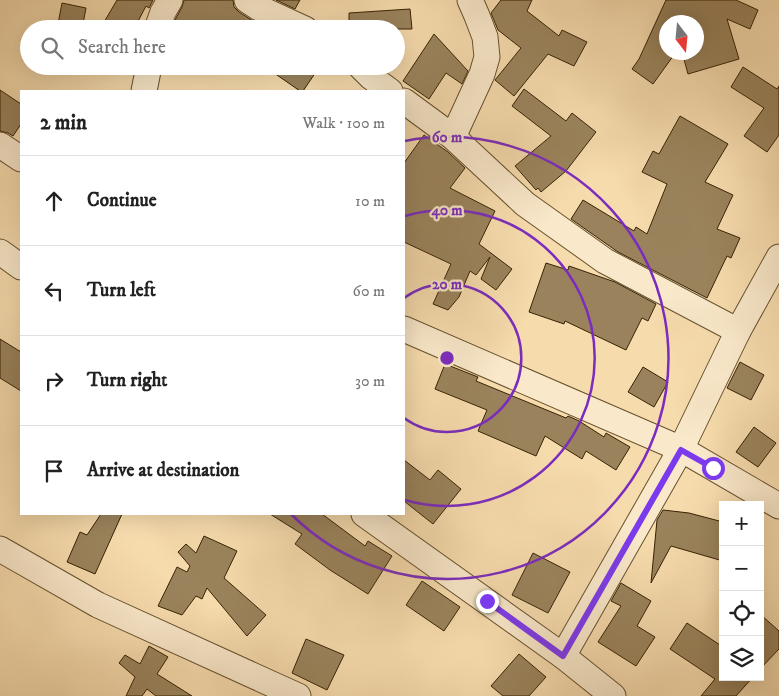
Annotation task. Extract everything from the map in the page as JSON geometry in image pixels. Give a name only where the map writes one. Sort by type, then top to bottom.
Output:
[{"type":"street","points":[[160,20],[170,0]]},
{"type":"street","points":[[247,0],[259,8],[285,20]]},
{"type":"street","points":[[453,137],[482,74],[487,57],[485,36],[470,0]]},
{"type":"street","points":[[144,90],[147,75]]},
{"type":"street","points":[[405,102],[453,137],[525,204],[605,261],[738,331]]},
{"type":"street","points":[[0,145],[20,158]]},
{"type":"street","points":[[0,252],[20,266]]},
{"type":"street","points":[[563,656],[681,450],[738,331],[779,257]]},
{"type":"street","points":[[405,329],[681,450],[779,506]]},
{"type":"street","points":[[365,515],[563,656],[613,696]]},
{"type":"street","points":[[0,548],[98,605],[298,696]]},
{"type":"building","points":[[117,0],[153,0],[149,8],[146,6],[139,20],[105,20]]},
{"type":"building","points":[[184,0],[233,0],[234,7],[251,20],[175,20]]},
{"type":"building","points":[[276,0],[300,0],[295,9]]},
{"type":"building","points":[[501,0],[532,0],[527,11],[559,36],[562,30],[587,42],[574,66],[548,54],[514,96],[495,80],[521,48],[498,30],[491,13]]},
{"type":"building","points":[[666,0],[736,0],[758,10],[750,29],[727,19],[739,59],[688,74],[684,60],[704,60],[704,15],[659,15]]},
{"type":"building","points":[[62,3],[86,8],[84,20],[59,20]]},
{"type":"building","points":[[410,9],[412,29],[405,29],[405,20],[349,20],[349,13]]},
{"type":"building","points":[[659,15],[659,60],[670,60],[653,84],[632,69],[639,59]]},
{"type":"building","points":[[434,34],[468,71],[462,84],[446,73],[429,99],[403,81]]},
{"type":"building","points":[[743,67],[777,89],[779,86],[779,135],[767,152],[744,136],[764,108],[731,87]]},
{"type":"building","points":[[277,75],[314,75],[304,90],[299,90]]},
{"type":"building","points":[[524,89],[566,121],[572,113],[596,132],[566,171],[541,192],[538,188],[536,190],[515,166],[551,136],[512,106]]},
{"type":"building","points":[[0,90],[20,103],[20,126],[13,136],[0,131]]},
{"type":"building","points":[[680,116],[728,144],[705,182],[733,195],[717,229],[740,238],[731,258],[727,256],[707,298],[618,252],[571,219],[583,200],[634,231],[636,227],[647,234],[667,184],[642,172],[653,151],[659,154]]},
{"type":"building","points":[[424,135],[448,152],[465,168],[450,188],[495,211],[479,244],[512,269],[496,290],[481,279],[490,257],[476,275],[470,271],[459,297],[448,310],[433,304],[451,264],[405,242],[405,162]]},
{"type":"building","points":[[546,263],[568,270],[569,266],[615,282],[656,304],[648,321],[642,318],[626,350],[565,321],[564,324],[529,312]]},
{"type":"building","points":[[0,339],[20,351],[20,390],[0,378]]},
{"type":"building","points":[[740,362],[764,375],[751,400],[727,388]]},
{"type":"building","points":[[445,364],[478,377],[476,381],[566,418],[568,416],[579,421],[604,437],[606,433],[630,447],[616,470],[586,451],[582,459],[545,436],[536,456],[478,431],[487,410],[435,389]]},
{"type":"building","points":[[643,367],[668,382],[654,407],[628,392]]},
{"type":"building","points":[[754,427],[776,443],[758,467],[736,452]]},
{"type":"building","points":[[405,461],[430,480],[438,470],[461,489],[433,524],[405,502]]},
{"type":"building","points":[[663,510],[689,513],[719,521],[719,560],[671,546],[651,583],[657,520]]},
{"type":"building","points":[[100,515],[122,515],[95,574],[67,562],[80,532],[87,535]]},
{"type":"building","points":[[272,515],[323,515],[365,546],[368,541],[392,556],[368,594],[330,570],[295,544],[302,534]]},
{"type":"building","points":[[204,536],[237,551],[224,578],[266,615],[247,636],[207,588],[202,599],[196,596],[182,615],[158,606],[177,567],[187,572],[190,566],[178,552],[186,544],[196,553]]},
{"type":"building","points":[[533,553],[570,572],[548,613],[512,595]]},
{"type":"building","points":[[422,581],[460,607],[444,631],[406,605]]},
{"type":"building","points":[[621,583],[651,601],[637,626],[655,637],[636,666],[598,642],[621,606],[611,601]]},
{"type":"building","points":[[764,618],[779,631],[779,649],[764,665]]},
{"type":"building","points":[[687,623],[719,644],[719,681],[749,681],[736,696],[701,696],[715,679],[670,649]]},
{"type":"building","points":[[306,639],[344,655],[327,690],[292,673]]},
{"type":"building","points":[[149,646],[168,657],[157,674],[192,696],[156,696],[147,689],[142,696],[126,696],[135,677],[119,663],[125,655],[140,664]]},
{"type":"building","points":[[519,654],[546,677],[529,696],[503,696],[491,686]]},
{"type":"route","points":[[487,601],[563,656],[681,450],[713,468]]}]
